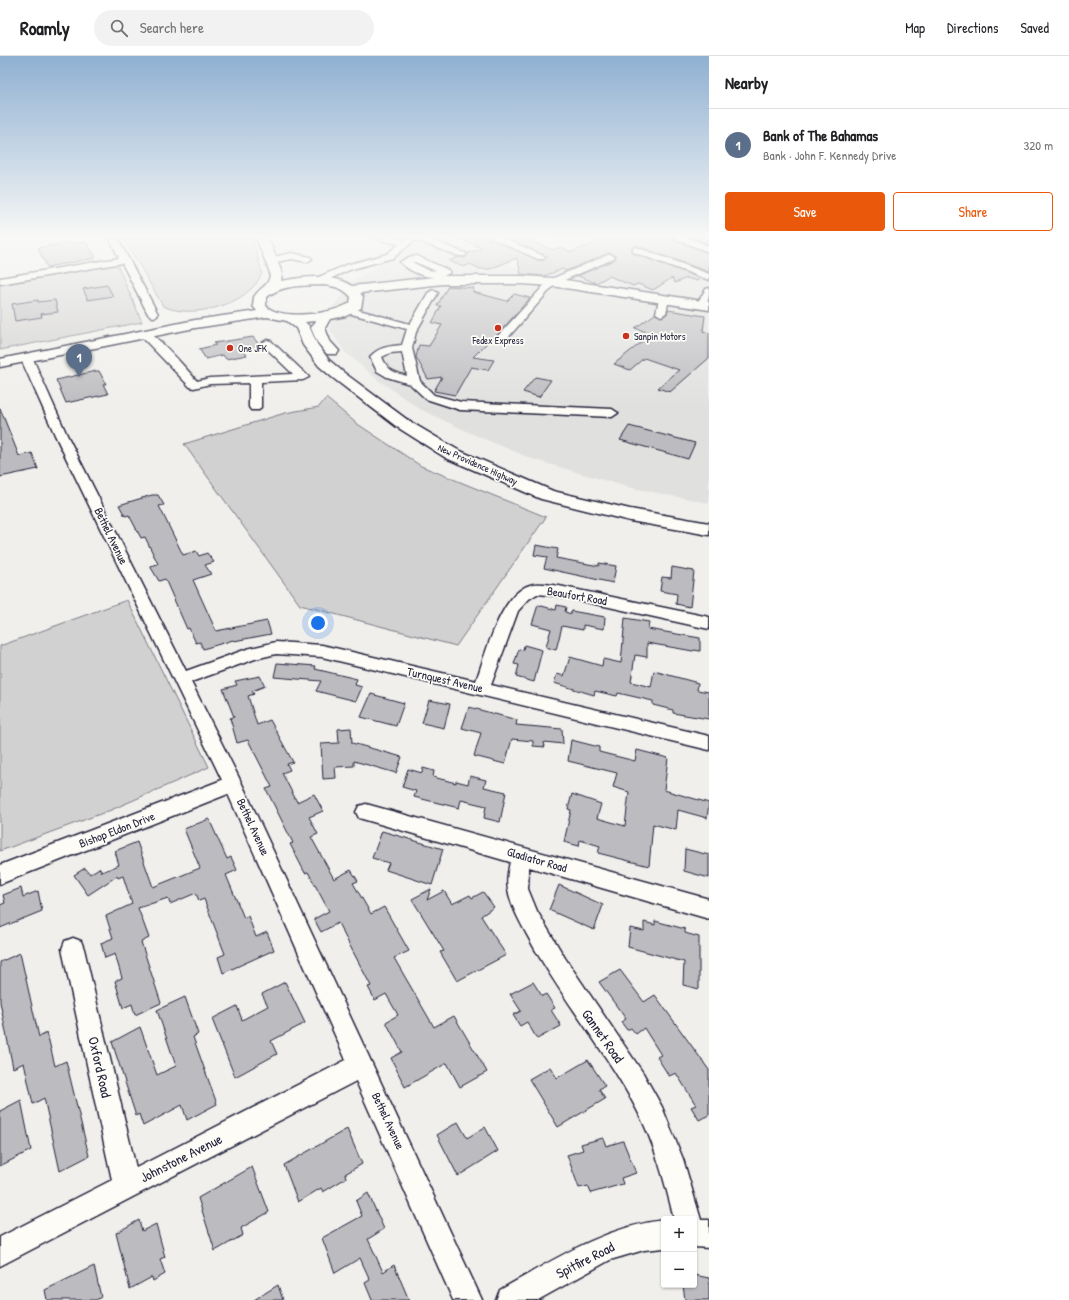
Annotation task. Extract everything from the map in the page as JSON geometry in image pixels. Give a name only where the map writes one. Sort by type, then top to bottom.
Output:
[{"type":"main road","points":[[0,357],[52,348],[239,308],[259,300],[265,293]]},
{"type":"main road","points":[[343,293],[350,296],[364,297],[382,293]]},
{"type":"main road","points":[[0,363],[27,359],[219,320],[269,313],[292,319],[326,316],[350,296],[364,293]]},
{"type":"main road","points":[[625,293],[705,306]]},
{"type":"main road","points":[[259,300],[262,307],[269,313]]},
{"type":"main road","name":"New Providence Highway","points":[[326,316],[318,328],[324,342],[332,351],[383,393],[426,423],[462,444],[528,472],[561,484],[644,506],[709,518]]},
{"type":"main road","name":"New Providence Highway","points":[[292,319],[302,326],[310,345],[324,363],[403,424],[427,440],[480,467],[553,496],[630,515],[709,529]]},
{"type":"main road","points":[[219,320],[261,320],[286,326],[295,333],[302,346],[312,356],[324,363]]},
{"type":"street","points":[[143,293],[153,314]]},
{"type":"street","points":[[349,293],[350,296],[414,328]]},
{"type":"street","points":[[501,339],[542,293]]},
{"type":"street","points":[[705,306],[708,293]]},
{"type":"street","points":[[414,382],[407,348],[414,328],[432,295],[416,295]]},
{"type":"street","points":[[661,313],[664,299]]},
{"type":"street","points":[[145,334],[162,348],[194,385],[210,381],[303,377],[267,342]]},
{"type":"street","points":[[407,348],[388,350],[379,353],[376,357],[381,369],[392,375],[414,382],[430,397],[460,406],[612,413]]},
{"type":"street","name":"Bethel Avenue","points":[[27,359],[61,435],[233,784],[468,1300]]},
{"type":"street","points":[[255,379],[255,407]]},
{"type":"street","name":"Beaufort Road","points":[[481,689],[511,609],[524,595],[535,589],[559,591],[709,623]]},
{"type":"street","name":"Turnquest Avenue","points":[[181,679],[253,654],[276,648],[292,648],[322,652],[709,744]]},
{"type":"street","name":"Bishop Eldon Drive","points":[[0,875],[233,784]]},
{"type":"street","name":"Gladiator Road","points":[[366,812],[709,909]]},
{"type":"street","name":"Gannet Road","points":[[522,856],[518,870],[518,887],[523,908],[566,982],[634,1080],[668,1149],[687,1216]]},
{"type":"street","name":"Oxford Road","points":[[73,949],[126,1186]]},
{"type":"street","name":"Johnstone Avenue","points":[[0,1252],[362,1065]]},
{"type":"street","points":[[697,1233],[709,1234]]},
{"type":"street","name":"Spitfire Road","points":[[510,1300],[605,1248],[649,1234],[661,1234]]},
{"type":"shaded area","points":[[0,293],[130,293],[142,322],[0,350]]},
{"type":"shaded area","points":[[156,293],[247,293],[219,307],[204,310],[175,310],[163,306]]},
{"type":"shaded area","points":[[344,293],[709,293],[709,503],[627,487],[532,459],[468,432],[420,409],[378,380],[345,352],[330,330],[333,306]]},
{"type":"shaded area","points":[[326,398],[356,423],[421,466],[546,517],[456,646],[300,605],[184,444],[285,413],[319,407]]},
{"type":"shaded area","points":[[127,600],[209,767],[111,810],[0,851],[0,646]]},
{"type":"building","points":[[85,293],[111,293],[113,296],[88,300]]},
{"type":"building","points":[[444,293],[477,293],[507,301],[514,294],[530,298],[495,337],[493,337],[473,357],[494,360],[488,370],[471,367],[455,395],[434,391],[442,377],[428,379],[416,357],[419,345],[429,346],[442,325],[432,323],[441,306],[437,306]]},
{"type":"building","points":[[38,300],[38,302],[55,300],[58,312],[41,314],[42,317],[15,321],[12,304]]},
{"type":"building","points":[[668,310],[705,316],[703,331],[709,333],[709,358],[670,392],[658,388],[679,370],[644,358],[630,370],[614,364],[652,334],[635,328],[655,314],[662,317],[667,314]]},
{"type":"building","name":"One JFK","points":[[253,337],[261,347],[244,351],[247,355],[226,359],[223,355],[206,359],[199,349],[216,345],[214,343]]},
{"type":"building","points":[[99,371],[106,384],[103,384],[108,394],[66,403],[56,380]]},
{"type":"building","points":[[535,377],[551,380],[539,397],[523,392]]},
{"type":"building","points":[[0,408],[19,456],[32,453],[38,469],[0,477]]},
{"type":"building","points":[[629,426],[695,443],[688,459],[620,440]]},
{"type":"building","points":[[152,495],[158,495],[164,505],[159,506],[183,555],[196,551],[199,556],[207,553],[214,562],[205,565],[211,574],[193,580],[216,631],[267,621],[271,634],[233,640],[203,649],[200,642],[196,643],[189,628],[187,629],[165,579],[159,581],[150,566],[158,564],[145,537],[141,538],[129,515],[125,516],[119,505]]},
{"type":"building","points":[[536,545],[558,549],[556,558],[599,566],[599,563],[616,566],[613,583],[544,568],[547,557],[534,555]]},
{"type":"building","points":[[672,567],[694,571],[690,607],[676,604],[677,594],[660,591],[662,577],[671,578]]},
{"type":"building","points":[[538,605],[556,610],[557,605],[566,607],[565,612],[571,614],[571,611],[605,617],[604,629],[583,625],[583,630],[562,626],[556,650],[546,647],[551,629],[532,624]]},
{"type":"building","points":[[625,618],[649,622],[648,629],[700,638],[700,651],[647,643],[647,657],[635,655],[631,682],[651,687],[654,671],[698,683],[697,690],[709,692],[709,719],[673,713],[673,710],[653,705],[653,701],[618,693],[617,696],[595,691],[594,695],[554,683],[557,674],[564,676],[570,657],[602,666],[603,659],[621,663]]},
{"type":"building","points":[[524,645],[542,650],[534,682],[516,677],[519,665],[514,664],[519,649],[523,650]]},
{"type":"building","points":[[277,663],[316,666],[315,669],[357,679],[355,685],[362,687],[356,701],[316,691],[321,681],[274,677]]},
{"type":"building","points":[[260,676],[265,686],[252,691],[254,694],[248,696],[257,725],[270,720],[293,762],[287,764],[290,770],[282,773],[297,802],[314,794],[323,811],[309,817],[318,834],[311,837],[334,879],[351,870],[358,881],[353,883],[371,914],[384,907],[409,951],[394,958],[434,1027],[454,1016],[487,1072],[460,1087],[447,1063],[405,1087],[391,1058],[402,1052],[386,1022],[398,1015],[386,994],[375,1000],[368,987],[371,986],[338,923],[321,932],[314,919],[329,911],[308,872],[305,873],[290,844],[293,843],[266,789],[272,787],[248,740],[237,743],[230,718],[234,717],[223,689],[237,685],[235,681]]},
{"type":"building","points":[[371,694],[404,703],[396,726],[361,717]]},
{"type":"building","points":[[429,700],[450,704],[444,728],[422,723]]},
{"type":"building","points":[[469,707],[517,720],[516,725],[562,729],[563,744],[544,742],[545,747],[533,746],[533,741],[512,739],[505,764],[474,756],[481,733],[462,728]]},
{"type":"building","points":[[351,728],[352,743],[402,757],[396,773],[354,761],[354,766],[335,767],[336,778],[323,779],[321,744],[339,743],[338,729]]},
{"type":"building","points":[[571,740],[599,747],[599,752],[635,761],[637,750],[668,758],[664,790],[709,803],[707,818],[678,810],[676,830],[653,824],[649,866],[598,853],[600,846],[580,840],[579,846],[564,842],[571,810],[568,809],[572,794],[601,804],[597,818],[625,826],[629,792],[613,787],[617,773],[568,761]]},
{"type":"building","points":[[423,768],[434,771],[433,777],[456,783],[456,781],[468,784],[470,776],[486,780],[484,787],[506,792],[500,822],[484,818],[486,806],[461,800],[459,808],[414,797],[416,791],[402,787],[408,769],[422,773]]},
{"type":"building","points":[[209,819],[227,859],[231,857],[237,870],[226,875],[244,918],[248,916],[256,937],[267,932],[274,950],[223,973],[218,957],[225,954],[204,899],[199,901],[196,893],[170,904],[168,898],[138,908],[149,938],[141,942],[161,1003],[135,1015],[132,1004],[123,1008],[115,981],[122,978],[115,954],[105,958],[101,943],[113,938],[106,916],[132,904],[123,876],[118,878],[117,876],[88,895],[74,875],[85,868],[90,874],[99,868],[102,872],[119,865],[115,851],[137,842],[153,887],[200,868],[184,829]]},
{"type":"building","points":[[382,831],[443,849],[432,885],[386,870],[389,863],[372,858]]},
{"type":"building","points":[[685,849],[709,855],[709,878],[684,871]]},
{"type":"building","points":[[559,885],[603,905],[594,930],[549,910]]},
{"type":"building","points":[[21,888],[23,897],[38,891],[42,911],[0,928],[0,905],[5,903],[3,895]]},
{"type":"building","points":[[431,889],[427,900],[444,891],[452,904],[470,895],[472,898],[483,892],[494,907],[481,916],[506,955],[457,981],[440,952],[444,951],[412,899]]},
{"type":"building","points":[[655,921],[685,929],[685,933],[699,937],[699,989],[683,985],[684,962],[628,947],[630,928],[644,931],[644,922],[655,925]]},
{"type":"building","points":[[20,953],[39,1037],[47,1033],[55,1066],[66,1061],[89,1156],[60,1171],[44,1098],[33,1104],[24,1063],[13,1068],[0,1002],[0,962]]},
{"type":"building","points":[[620,970],[644,1002],[655,995],[709,1070],[709,1115],[699,1120],[691,1107],[696,1105],[676,1073],[669,1076],[657,1057],[661,1055],[644,1028],[636,1034],[631,1028],[627,1030],[621,1022],[626,1019],[599,982]]},
{"type":"building","points":[[285,982],[305,1023],[271,1041],[277,1054],[235,1077],[212,1019],[237,1006],[242,1020],[268,1006],[262,994]]},
{"type":"building","points":[[533,982],[542,996],[546,994],[555,1008],[551,1010],[561,1026],[537,1039],[527,1022],[520,1026],[513,1015],[521,1011],[510,994]]},
{"type":"building","points":[[185,997],[198,1034],[193,1037],[217,1104],[187,1120],[182,1105],[143,1126],[139,1114],[136,1116],[112,1042],[140,1027],[157,1075],[176,1066],[157,1010]]},
{"type":"building","points":[[588,1060],[605,1086],[599,1089],[605,1099],[558,1127],[529,1079],[550,1067],[557,1078]]},
{"type":"building","points":[[21,1100],[31,1150],[0,1166],[0,1111]]},
{"type":"building","points":[[458,1122],[467,1138],[485,1127],[498,1151],[458,1176],[437,1135]]},
{"type":"building","points":[[347,1129],[362,1164],[345,1174],[346,1178],[323,1192],[321,1188],[298,1202],[284,1165]]},
{"type":"building","points":[[603,1138],[606,1146],[623,1141],[636,1173],[621,1178],[623,1184],[591,1193],[588,1186],[579,1188],[567,1155],[583,1150],[581,1144]]},
{"type":"building","points":[[252,1167],[269,1212],[241,1228],[243,1235],[215,1251],[198,1198]]},
{"type":"building","points":[[368,1193],[384,1229],[368,1239],[383,1272],[394,1265],[409,1300],[372,1300],[365,1283],[370,1280],[360,1258],[335,1273],[322,1238],[362,1216],[356,1201]]},
{"type":"building","points":[[139,1220],[142,1231],[156,1224],[165,1257],[160,1259],[165,1274],[153,1281],[152,1277],[130,1289],[116,1233]]},
{"type":"building","points":[[94,1266],[101,1297],[96,1300],[47,1300],[45,1290]]},
{"type":"building","points":[[697,1276],[709,1278],[709,1300],[685,1300],[683,1288],[697,1288]]},
{"type":"building","points":[[278,1285],[283,1300],[254,1300]]},
{"type":"place","name":"Fedex Express","points":[[498,328]]},
{"type":"place","name":"Sanpin Motors","points":[[626,336]]},
{"type":"place","name":"One JFK","points":[[230,348]]},
{"type":"place","name":"Bank of The Bahamas","points":[[79,377]]}]
